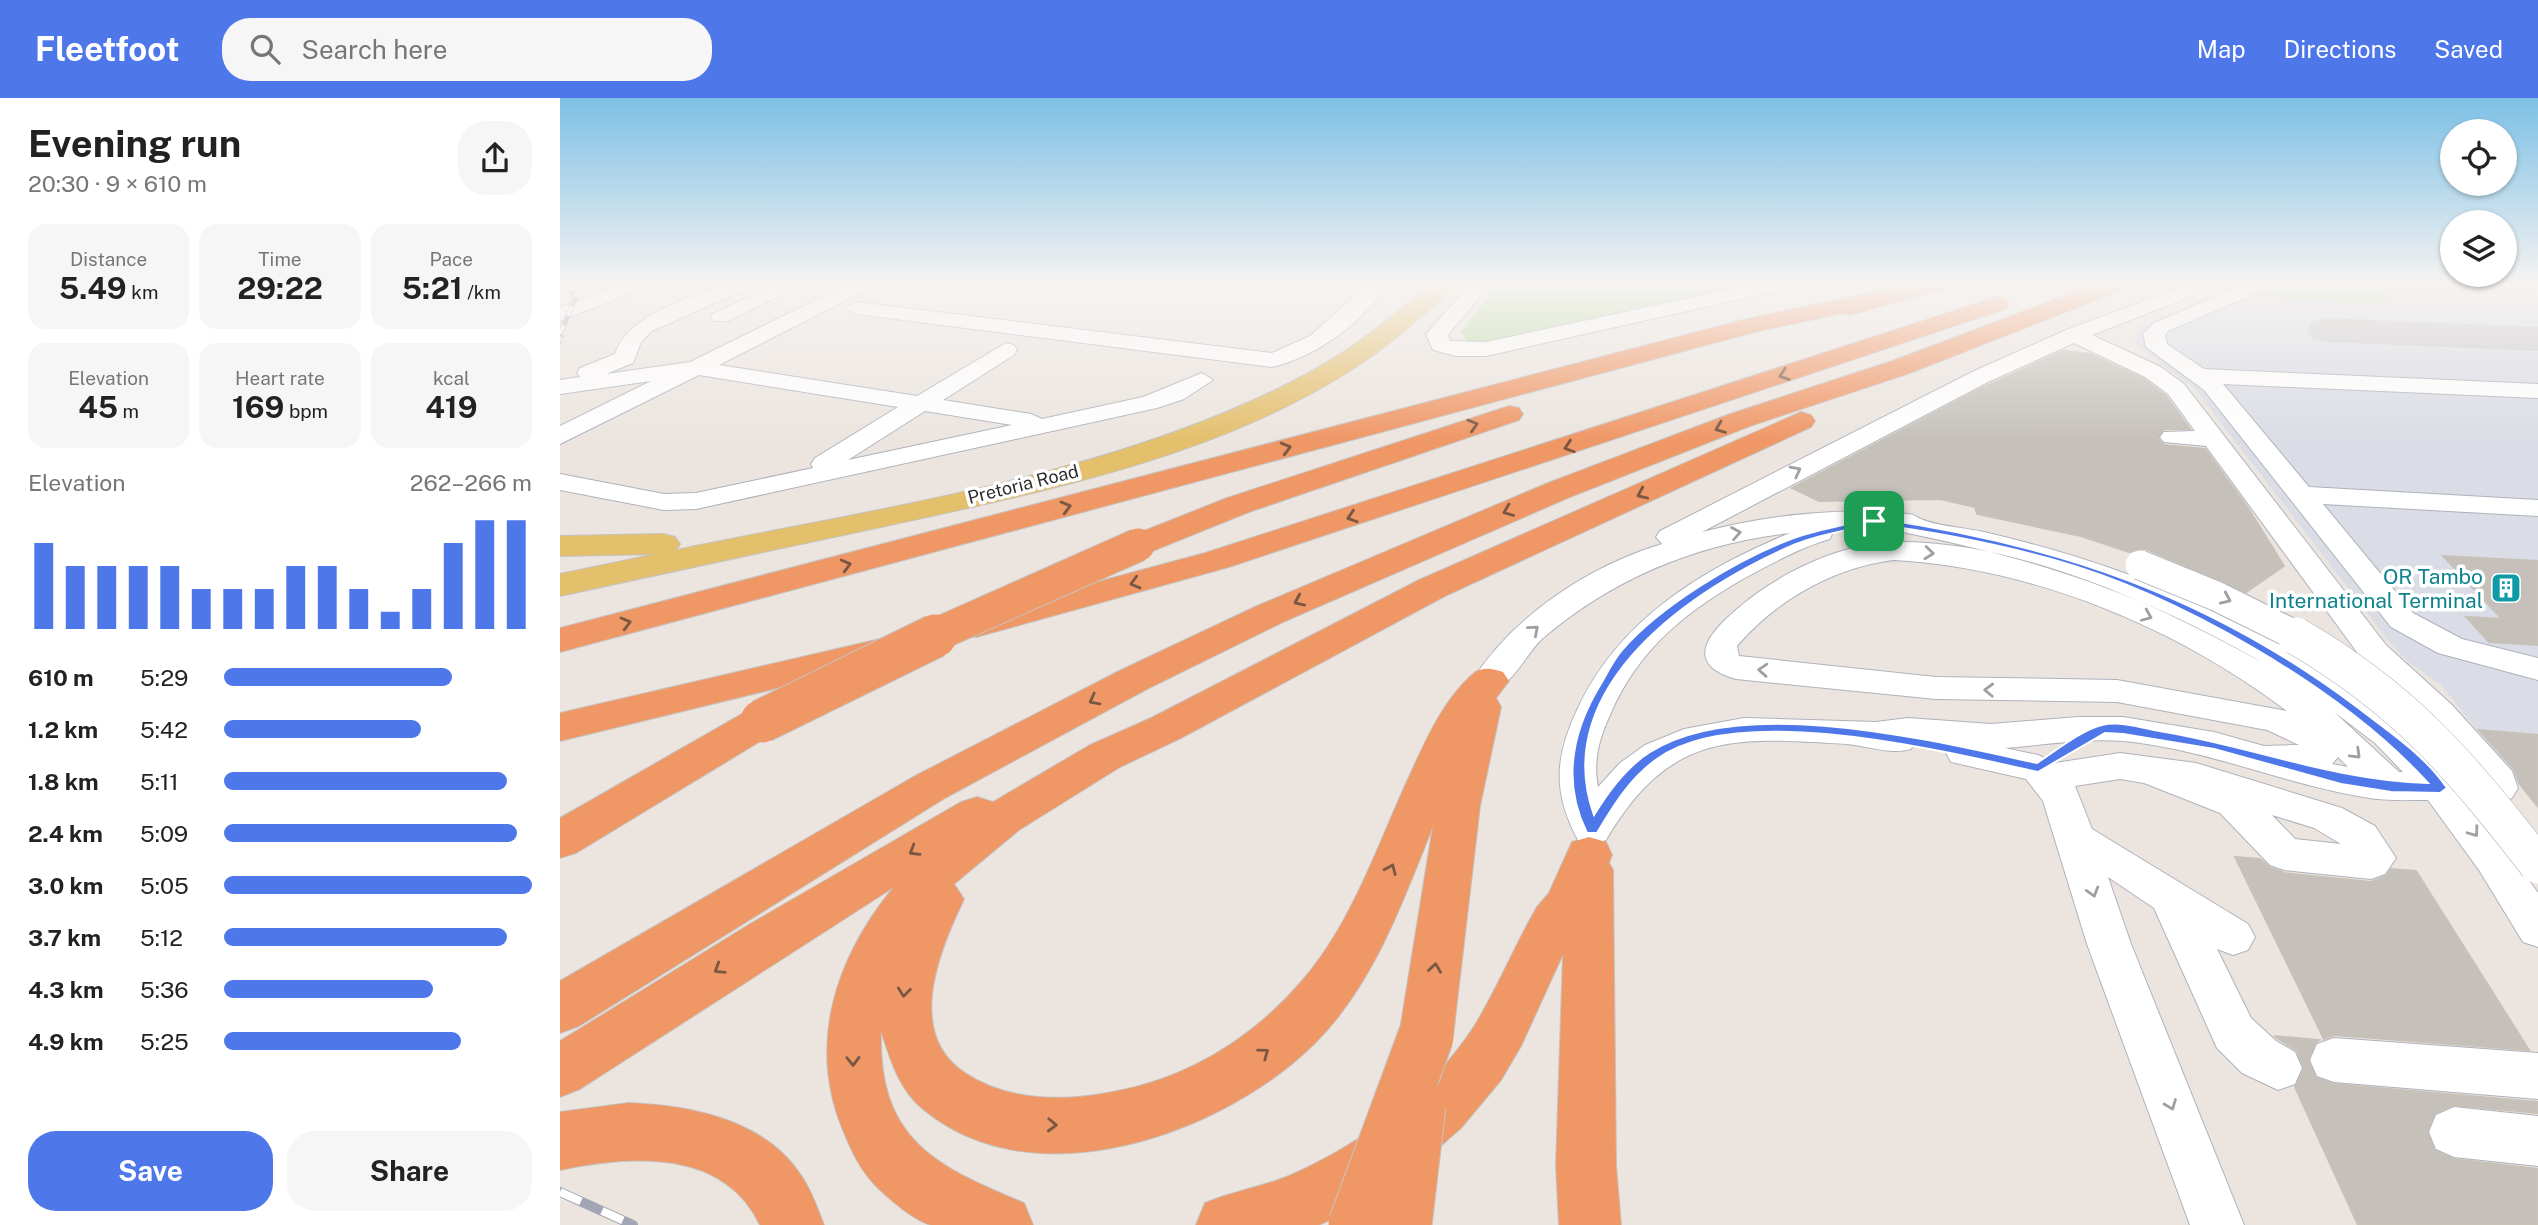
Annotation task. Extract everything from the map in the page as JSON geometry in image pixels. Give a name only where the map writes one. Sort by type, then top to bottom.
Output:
[{"type":"highway","points":[[560,640],[1712,336]]},
{"type":"highway","points":[[560,840],[762,721],[914,645],[1138,545],[1238,505],[1408,445],[1760,336]]},
{"type":"highway","points":[[560,727],[858,656],[1217,560],[1609,434],[1902,336]]},
{"type":"highway","points":[[560,1009],[930,787],[1133,680],[1257,620],[1427,544],[1559,490],[1740,420],[1900,367],[1982,336]]},
{"type":"highway","points":[[1002,1225],[959,1208],[910,1177],[881,1148],[862,1108],[852,1068],[854,1024],[862,989],[897,920],[923,887],[952,858],[997,823],[1125,746],[1166,728],[1432,588],[1777,433],[1882,382],[1900,367]]},
{"type":"highway","points":[[560,1071],[768,939],[959,824],[1083,754],[1347,619],[1432,588]]},
{"type":"highway","points":[[1166,728],[1142,749],[1015,828],[979,855],[941,898],[915,942],[904,990],[905,1030],[912,1051],[925,1073],[962,1104],[1028,1125],[1069,1126],[1131,1116],[1232,1075],[1269,1051],[1304,1019],[1332,986],[1359,943],[1451,728],[1489,681]]},
{"type":"highway","points":[[1404,1225],[1426,1036],[1458,806],[1474,731],[1489,681]]},
{"type":"highway","points":[[1590,1225],[1586,1165],[1591,842]]},
{"type":"highway","points":[[1227,1225],[1283,1209],[1344,1180],[1370,1166],[1433,1116],[1482,1062],[1554,921],[1568,905],[1591,842]]},
{"type":"highway","points":[[1356,1225],[1426,1036]]},
{"type":"highway","points":[[560,1141],[584,1135],[649,1131],[710,1140],[754,1166],[785,1202],[793,1225]]},
{"type":"highway","points":[[1575,1225],[1586,1165]]},
{"type":"main road","name":"Pretoria Road","points":[[560,567],[991,475],[1139,432],[1240,394],[1300,365],[1347,336]]},
{"type":"main road","name":"Pretoria Road","points":[[560,585],[985,495],[1145,450],[1242,413],[1337,368],[1386,336]]},
{"type":"main road","points":[[560,546],[674,544]]},
{"type":"street","points":[[560,378],[618,362],[625,358],[634,336]]},
{"type":"street","points":[[681,336],[687,351]]},
{"type":"street","points":[[560,387],[687,351],[721,336]]},
{"type":"street","points":[[687,351],[726,353],[761,336]]},
{"type":"street","points":[[1077,336],[1272,360],[1292,356],[1321,336]]},
{"type":"street","points":[[1437,336],[1438,342],[1448,348],[1476,351],[1550,336]]},
{"type":"street","points":[[1489,681],[1529,634],[1590,586],[1630,564],[1693,523],[1980,377],[2073,336]]},
{"type":"street","points":[[1879,734],[1908,730],[1991,737],[2103,729],[2172,736],[2341,780],[2391,787],[2494,789],[2500,785],[2440,713],[2374,652],[2171,384],[2075,336]]},
{"type":"street","points":[[2111,336],[2110,338],[2120,356]]},
{"type":"street","points":[[2154,336],[2154,342],[2163,353],[2203,376],[2394,612],[2411,627],[2459,651],[2538,670]]},
{"type":"street","points":[[823,465],[1006,350]]},
{"type":"street","points":[[560,436],[656,388],[687,351]]},
{"type":"street","points":[[687,351],[921,403],[1052,424]]},
{"type":"street","points":[[2203,376],[2538,391]]},
{"type":"street","points":[[560,482],[664,502],[684,502],[1149,403],[1176,394],[1202,380]]},
{"type":"street","points":[[560,402],[656,388]]},
{"type":"street","points":[[2172,436],[2213,439]]},
{"type":"street","points":[[2301,495],[2538,508]]},
{"type":"street","points":[[1630,564],[1686,544],[1764,528],[1881,521],[1997,532],[2086,550],[2140,565],[2262,616],[2329,655],[2389,698],[2451,757],[2538,865]]},
{"type":"street","points":[[1591,842],[1578,790],[1577,765],[1583,736],[1599,696],[1625,653],[1679,604],[1794,541],[1881,521],[1960,533],[2056,557],[2105,573],[2181,606],[2309,677],[2403,748],[2440,788],[2507,878],[2538,929]]},
{"type":"street","points":[[2265,759],[2315,758],[2323,751],[2313,737],[2288,724],[2194,704],[2117,691],[1936,688],[1736,668],[1723,662],[1721,645],[1762,606],[1794,585],[1848,560],[1894,551],[1960,557],[2015,570],[2101,597],[2215,649],[2308,709],[2391,787]]},
{"type":"street","points":[[1591,842],[1604,807],[1634,771],[1653,756],[1679,742],[1707,734],[1758,728],[1879,734],[2044,772],[2141,767],[2196,777],[2328,818],[2361,837],[2376,858],[2371,863],[2284,854],[2243,808],[2141,767]]},
{"type":"street","points":[[2044,772],[2103,729]]},
{"type":"street","points":[[2044,772],[2061,796],[2109,944],[2217,1225]]},
{"type":"street","points":[[2077,840],[2233,937]]},
{"type":"street","points":[[2169,895],[2222,1013],[2234,1033],[2259,1057],[2278,1068]]},
{"type":"street","points":[[2334,1059],[2538,1076]]},
{"type":"street","points":[[2454,1132],[2538,1141]]},
{"type":"shaded area","points":[[2135,336],[2538,336],[2538,807],[2441,685],[2407,661],[2391,644],[2195,389],[2138,346]]},
{"type":"green space","points":[[1463,336],[1530,336],[1502,342],[1470,345]]},
{"type":"building","points":[[2063,351],[2090,354],[2144,379],[2166,396],[2190,429],[2164,429],[2158,439],[2164,445],[2205,449],[2248,508],[2284,566],[2246,592],[2146,549],[2129,552],[2081,536],[1977,514],[1975,507],[1940,499],[1819,501],[1792,488],[1980,389]]},
{"type":"building","name":"OR Tambo International Terminal","points":[[2443,556],[2538,561],[2538,645],[2489,642],[2466,617],[2502,619]]},
{"type":"building","points":[[2479,730],[2538,735],[2538,807],[2519,783],[2514,769]]},
{"type":"building","points":[[2235,857],[2260,859],[2269,867],[2284,873],[2371,882],[2386,876],[2391,869],[2416,871],[2529,1050],[2334,1035],[2324,1039]]},
{"type":"building","points":[[2274,1036],[2319,1040],[2315,1043],[2308,1061],[2316,1078],[2333,1084],[2538,1102],[2538,1113],[2453,1105],[2435,1113],[2427,1131],[2434,1150],[2453,1159],[2538,1169],[2538,1225],[2358,1225],[2295,1087],[2304,1069],[2297,1051]]},
{"type":"taxiway","points":[[2458,336],[2538,339]]},
{"type":"railway","points":[[560,1192],[633,1225]]},
{"type":"place","name":"OR Tambo International Terminal","points":[[2506,588]]},
{"type":"route","points":[[1874,521],[1960,533],[2056,557],[2105,573],[2181,606],[2264,649],[2345,702],[2403,748],[2440,788],[2391,787],[2341,780],[2214,745],[2123,729],[2103,729],[2038,768],[2012,760],[1962,753],[1879,734],[1758,728],[1707,734],[1679,742],[1653,756],[1634,771],[1616,791],[1592,830],[1578,790],[1577,765],[1583,736],[1599,696],[1625,653],[1663,616],[1727,575],[1794,541],[1874,521]]}]
